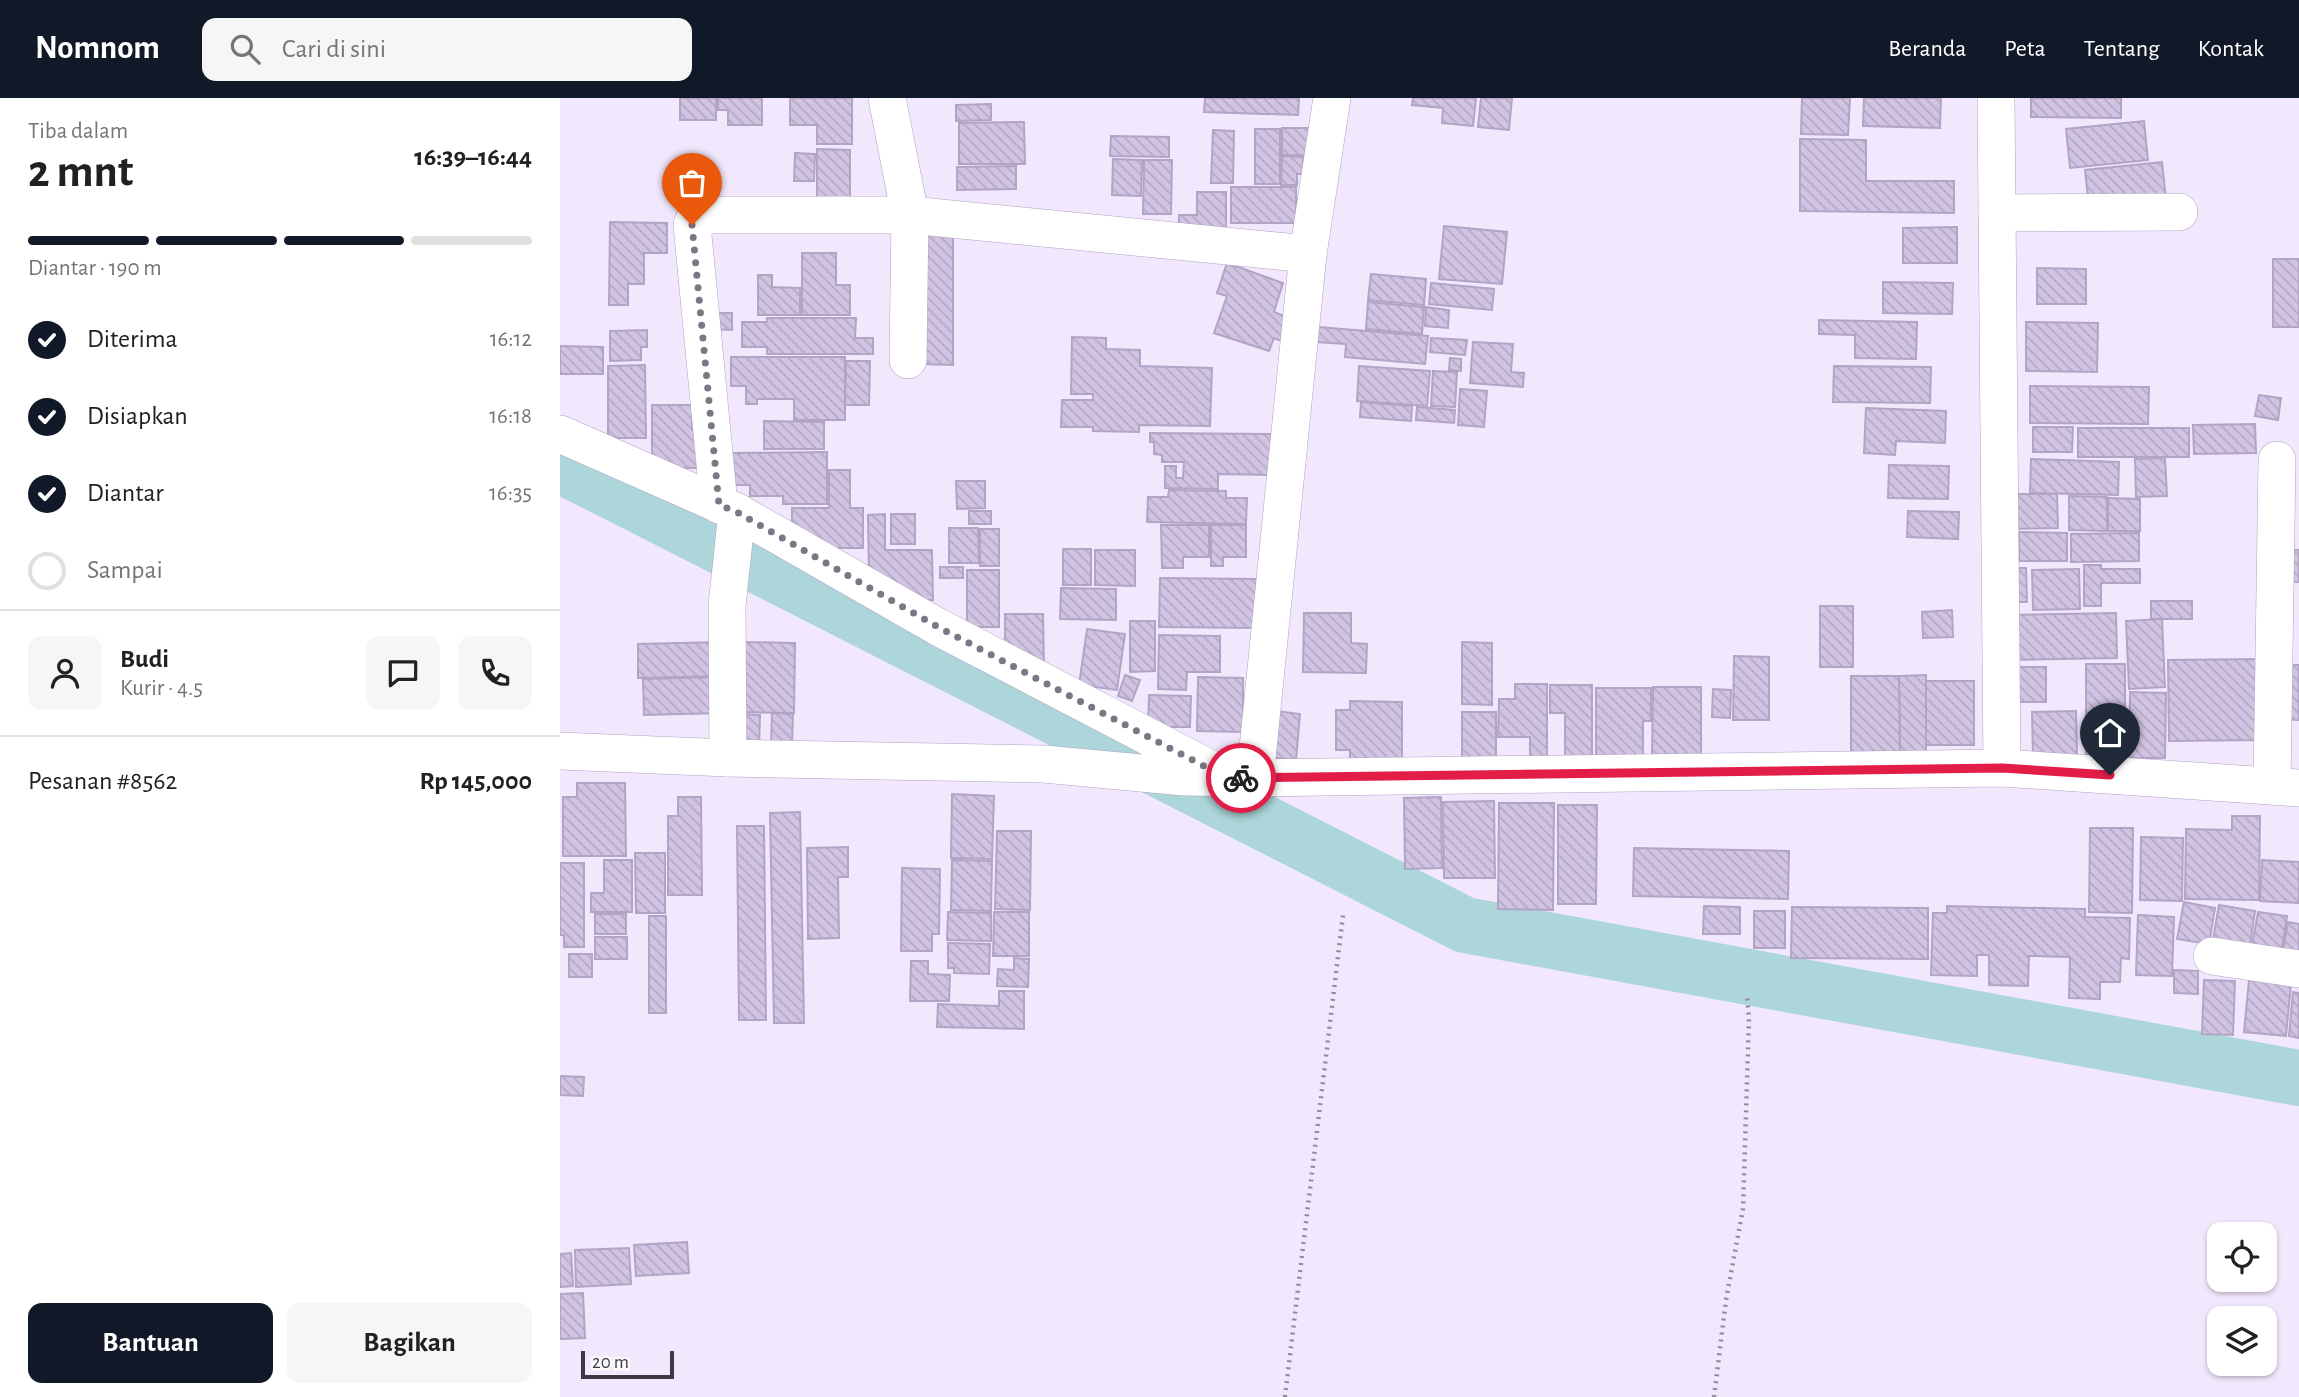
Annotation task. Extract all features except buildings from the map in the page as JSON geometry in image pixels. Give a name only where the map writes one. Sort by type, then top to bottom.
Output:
[{"type":"street","points":[[887,98],[910,215],[908,360]]},
{"type":"street","points":[[1241,778],[1308,254],[1332,98]]},
{"type":"street","points":[[1996,98],[2002,768]]},
{"type":"street","points":[[1997,213],[2179,212]]},
{"type":"street","points":[[728,758],[727,606],[730,519],[692,225],[695,218],[702,215],[910,215],[1308,254]]},
{"type":"street","points":[[560,434],[1241,778]]},
{"type":"street","points":[[560,751],[728,758],[1044,764],[1184,777],[1241,778],[2002,768],[2286,787],[2277,460]]},
{"type":"street","points":[[2212,956],[2299,969]]},
{"type":"path","points":[[1285,1397],[1343,915]]},
{"type":"path","points":[[1714,1397],[1726,1300],[1743,1209],[1749,1018],[1747,997]]},
{"type":"waterway","points":[[560,465],[1465,925],[2299,1078]]},
{"type":"way so far","points":[[692,225],[719,505],[737,512],[962,640],[1227,778],[1241,778]]},
{"type":"route","points":[[1241,778],[2002,768],[2110,775]]}]
